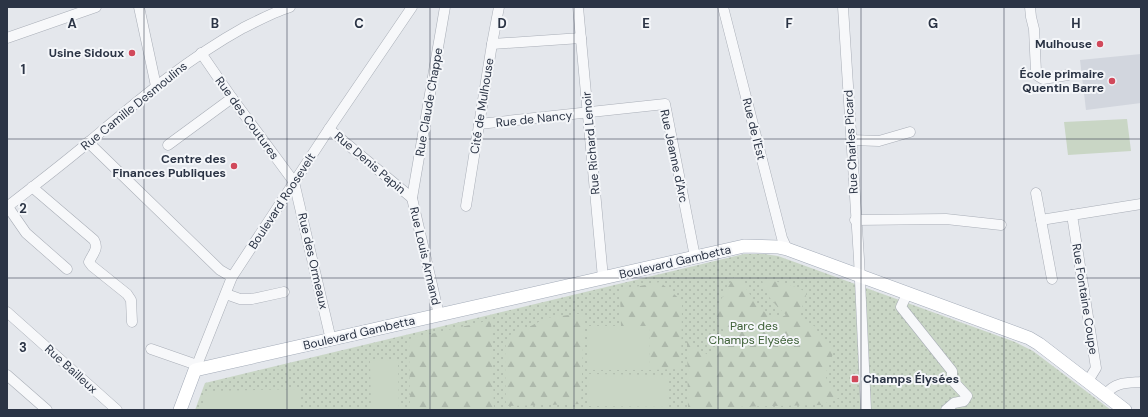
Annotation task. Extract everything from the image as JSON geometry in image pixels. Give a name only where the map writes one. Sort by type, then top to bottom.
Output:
[{"type":"main road","name":"Boulevard Gambetta","points":[[196,368],[331,340],[744,246],[778,247],[1029,338],[1126,410]]},
{"type":"main road","name":"Boulevard Roosevelt","points":[[180,410],[196,368]]},
{"type":"street","points":[[7,38],[96,7]]},
{"type":"street","points":[[139,7],[156,86]]},
{"type":"street","name":"Rue Camille Desmoulins","points":[[7,207],[156,86],[201,53],[230,35],[279,9],[290,7]]},
{"type":"street","name":"Boulevard Roosevelt","points":[[196,368],[232,277],[329,129],[412,7]]},
{"type":"street","name":"Rue Claude Chappe","points":[[412,198],[445,7]]},
{"type":"street","name":"Cité de Mulhouse","points":[[466,206],[499,7]]},
{"type":"street","name":"Rue Richard Lenoir","points":[[578,7],[603,278]]},
{"type":"street","name":"Rue de l'Est","points":[[723,7],[782,238],[787,249]]},
{"type":"street","name":"Rue Charles Picard","points":[[842,7],[866,410]]},
{"type":"street","points":[[1030,7],[1034,28],[1036,72],[1038,76],[1043,79],[1068,75]]},
{"type":"street","points":[[492,44],[581,38]]},
{"type":"street","name":"Rue des Coutures","points":[[201,53],[294,182]]},
{"type":"street","points":[[168,145],[232,98]]},
{"type":"street","name":"Rue Jeanne d'Arc","points":[[588,113],[665,104],[695,258]]},
{"type":"street","name":"Rue de Nancy","points":[[479,124],[588,113]]},
{"type":"street","name":"Rue Denis Papin","points":[[329,129],[412,198]]},
{"type":"street","points":[[851,140],[879,141],[910,132]]},
{"type":"street","points":[[88,142],[220,270],[232,277]]},
{"type":"street","name":"Rue des Ormeaux","points":[[294,182],[331,340]]},
{"type":"street","points":[[32,187],[94,240],[97,245],[97,249],[90,262],[92,266],[127,294],[131,300],[132,322]]},
{"type":"street","points":[[1036,193],[1052,279]]},
{"type":"street","name":"Rue Louis Armand","points":[[412,198],[439,315]]},
{"type":"street","points":[[1041,220],[1141,204]]},
{"type":"street","points":[[7,207],[26,233],[67,270]]},
{"type":"street","name":"Rue Fontaine Coupe","points":[[1072,215],[1096,368],[1088,381]]},
{"type":"street","points":[[855,220],[946,219],[1001,225]]},
{"type":"street","points":[[226,294],[240,300],[284,292]]},
{"type":"street","points":[[907,294],[901,307],[952,371],[952,380],[967,396],[964,401],[954,403],[946,410]]},
{"type":"street","name":"Rue Bailleux","points":[[7,312],[117,410]]},
{"type":"street","points":[[151,348],[196,368]]},
{"type":"street","points":[[7,375],[47,410]]},
{"type":"street","points":[[1106,394],[1113,386],[1141,382]]},
{"type":"shaded area","name":"École primaire Quentin Barre","points":[[1141,54],[1141,103],[1086,110],[1080,60]]},
{"type":"green space","points":[[1127,119],[1131,151],[1068,155],[1064,122]]},
{"type":"green space","name":"Parc des Champs Elysées","points":[[744,254],[778,256],[1015,342],[1033,351],[1111,410],[195,410],[205,383]]},
{"type":"green space","points":[[735,275],[764,312],[774,317],[786,315],[767,294],[762,278],[790,285],[807,292],[800,314],[806,322],[816,327],[819,336],[832,349],[833,354],[825,375],[830,387],[841,397],[821,405],[688,408],[687,339],[698,349],[710,356],[718,348],[722,341],[723,330],[715,315],[718,305]]},
{"type":"green space","points":[[660,282],[682,301],[681,369],[650,370],[649,326],[621,327],[620,290]]},
{"type":"green space","points":[[584,313],[581,404],[506,406],[505,357],[506,343],[510,335],[546,318]]},
{"type":"green space","points":[[491,320],[494,410],[410,410],[409,339]]},
{"type":"green space","points":[[587,326],[649,326],[650,370],[588,370]]},
{"type":"green space","points":[[398,360],[399,410],[371,410],[370,361]]},
{"type":"green space","points":[[588,374],[669,375],[668,407],[588,406]]},
{"type":"green space","points":[[299,389],[299,410],[205,410],[205,391]]},
{"type":"place","name":"Mulhouse","points":[[1100,44]]},
{"type":"place","name":"Usine Sidoux","points":[[132,53]]},
{"type":"place","name":"École primaire Quentin Barre","points":[[1112,81]]},
{"type":"place","name":"Centre des Finances Publiques","points":[[234,166]]},
{"type":"place","name":"Champs Élysées","points":[[855,379]]}]
